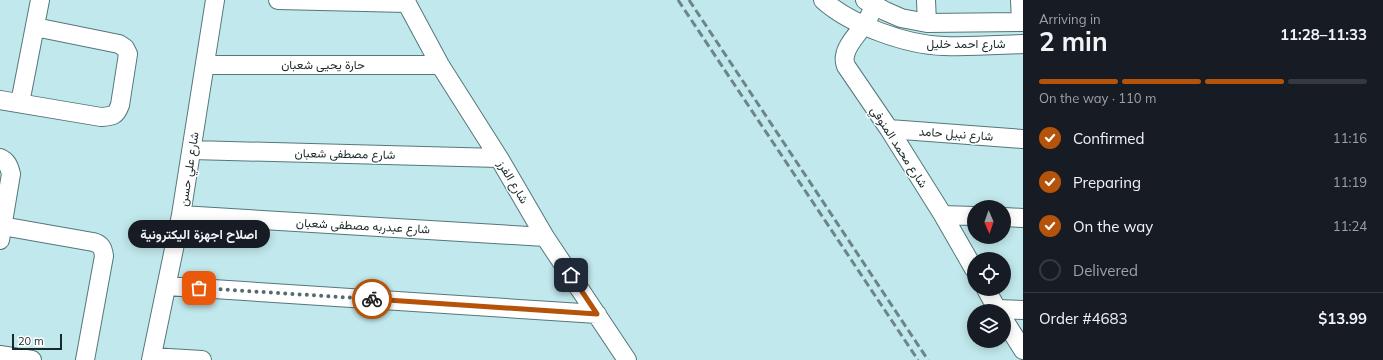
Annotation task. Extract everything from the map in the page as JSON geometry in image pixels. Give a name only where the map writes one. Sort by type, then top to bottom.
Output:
[{"type":"street","points":[[20,103],[40,0]]},
{"type":"street","name":"شارع علي حسن","points":[[152,358],[181,215],[215,0]]},
{"type":"street","points":[[278,0],[406,2]]},
{"type":"street","name":"شارع احمد خليل","points":[[823,0],[831,7],[864,26],[896,38],[918,44],[943,46],[1023,44]]},
{"type":"street","points":[[926,0],[926,23]]},
{"type":"street","points":[[1020,0],[1022,22]]},
{"type":"street","name":"شارع الفرز","points":[[406,2],[440,65],[545,237],[627,360]]},
{"type":"street","points":[[864,26],[871,2]]},
{"type":"street","name":"شارع احمد خليل","points":[[871,2],[901,18],[926,23],[1022,22]]},
{"type":"street","name":"شارع محمد المنوفي","points":[[864,26],[847,49],[844,58],[846,66],[889,129],[943,215],[967,257]]},
{"type":"street","points":[[0,100],[101,117],[112,116],[118,112],[128,54],[125,48],[120,44],[35,27]]},
{"type":"street","name":"حارة يحيى شعبان","points":[[205,65],[440,65]]},
{"type":"street","name":"شارع نبيل حامد","points":[[889,129],[1023,139]]},
{"type":"street","name":"شارع مصطفى شعبان","points":[[192,150],[498,158]]},
{"type":"street","points":[[0,158],[9,166],[11,174],[1,233],[93,242],[99,244],[103,249],[104,256],[85,360]]},
{"type":"street","name":"شارع عبدربه مصطفى شعبان","points":[[181,215],[545,237]]},
{"type":"street","points":[[943,215],[967,216]]},
{"type":"street","points":[[1011,217],[1023,218]]},
{"type":"street","points":[[167,286],[597,314]]},
{"type":"street","points":[[1011,312],[1023,310]]},
{"type":"street","points":[[1011,331],[1023,350]]},
{"type":"street","points":[[0,355],[32,360]]},
{"type":"street","points":[[152,358],[202,360]]},
{"type":"railway","points":[[678,0],[918,360]]},
{"type":"railway","points":[[689,0],[928,360]]},
{"type":"way so far","points":[[199,288],[372,299]]},
{"type":"place","name":"اصلاح اجهزة اليكترونية","points":[[199,288]]},
{"type":"route","points":[[372,299],[597,314],[571,275]]}]
